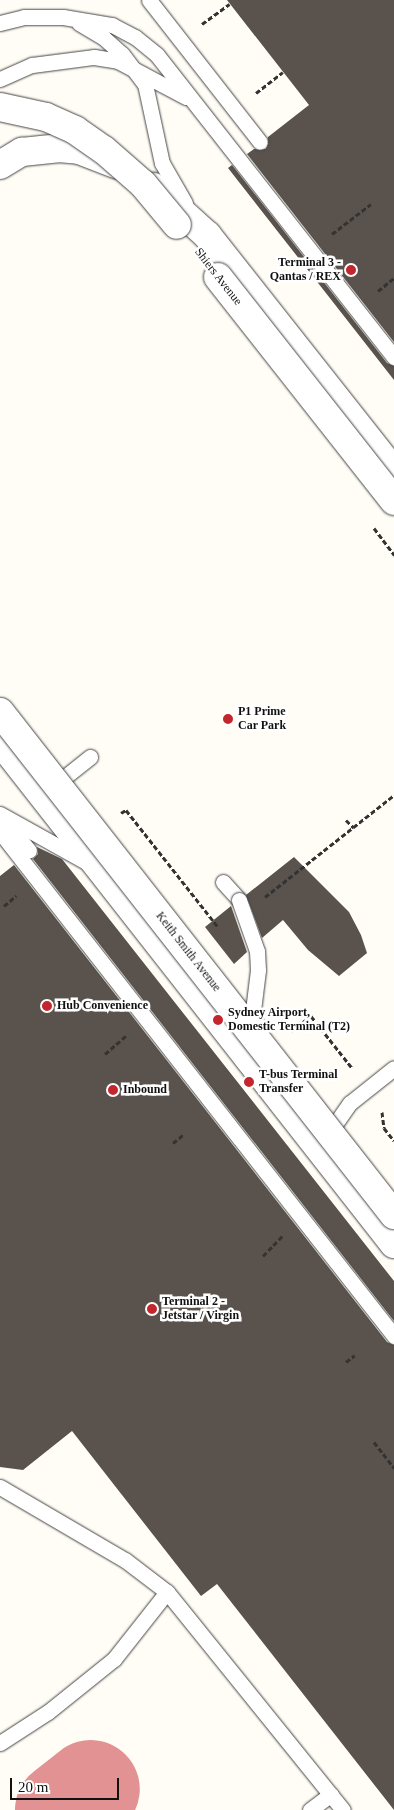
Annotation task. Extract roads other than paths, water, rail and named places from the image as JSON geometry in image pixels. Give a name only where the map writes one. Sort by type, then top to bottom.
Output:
[{"type":"street","name":"Shiers Avenue","points":[[0,107],[46,117],[75,130],[104,150],[143,184],[394,501]]},
{"type":"street","name":"Shiers Avenue","points":[[0,166],[22,152],[40,148],[88,153],[124,167],[151,185],[207,235],[394,472]]},
{"type":"street","name":"Keith Smith Avenue","points":[[0,712],[278,1050],[394,1215]]},
{"type":"street","name":"Keith Smith Avenue","points":[[0,741],[394,1244]]},
{"type":"lane","points":[[149,0],[260,142]]},
{"type":"lane","points":[[0,23],[24,17],[63,17],[112,25],[135,37],[157,55],[394,357]]},
{"type":"lane","points":[[63,17],[88,26],[104,38],[136,70],[151,98],[162,163],[207,235]]},
{"type":"lane","points":[[0,79],[32,65],[94,57],[118,61],[192,100]]},
{"type":"lane","points":[[42,795],[90,757]]},
{"type":"lane","points":[[0,814],[101,870]]},
{"type":"lane","points":[[0,814],[29,851]]},
{"type":"lane","points":[[0,832],[394,1336]]},
{"type":"lane","points":[[222,882],[239,900],[257,951],[254,1020],[278,1050]]},
{"type":"lane","points":[[339,1174],[330,1142],[333,1127],[350,1103],[394,1068]]},
{"type":"lane","points":[[0,1487],[125,1560],[167,1592],[343,1810]]},
{"type":"lane","points":[[0,1743],[48,1712],[114,1659],[167,1592]]},
{"type":"lane","points":[[310,1810],[331,1794]]},
{"type":"place","name":"Terminal 3 - Qantas / REX","points":[[351,270]]},
{"type":"place","name":"P1 Prime Car Park","points":[[228,719]]},
{"type":"place","name":"Hub Convenience","points":[[47,1006]]},
{"type":"place","name":"Sydney Airport, Domestic Terminal (T2)","points":[[218,1020]]},
{"type":"place","name":"T-bus Terminal Transfer","points":[[249,1082]]},
{"type":"place","name":"Inbound","points":[[113,1090]]},
{"type":"place","name":"Terminal 2 - Jetstar / Virgin","points":[[152,1309]]}]
